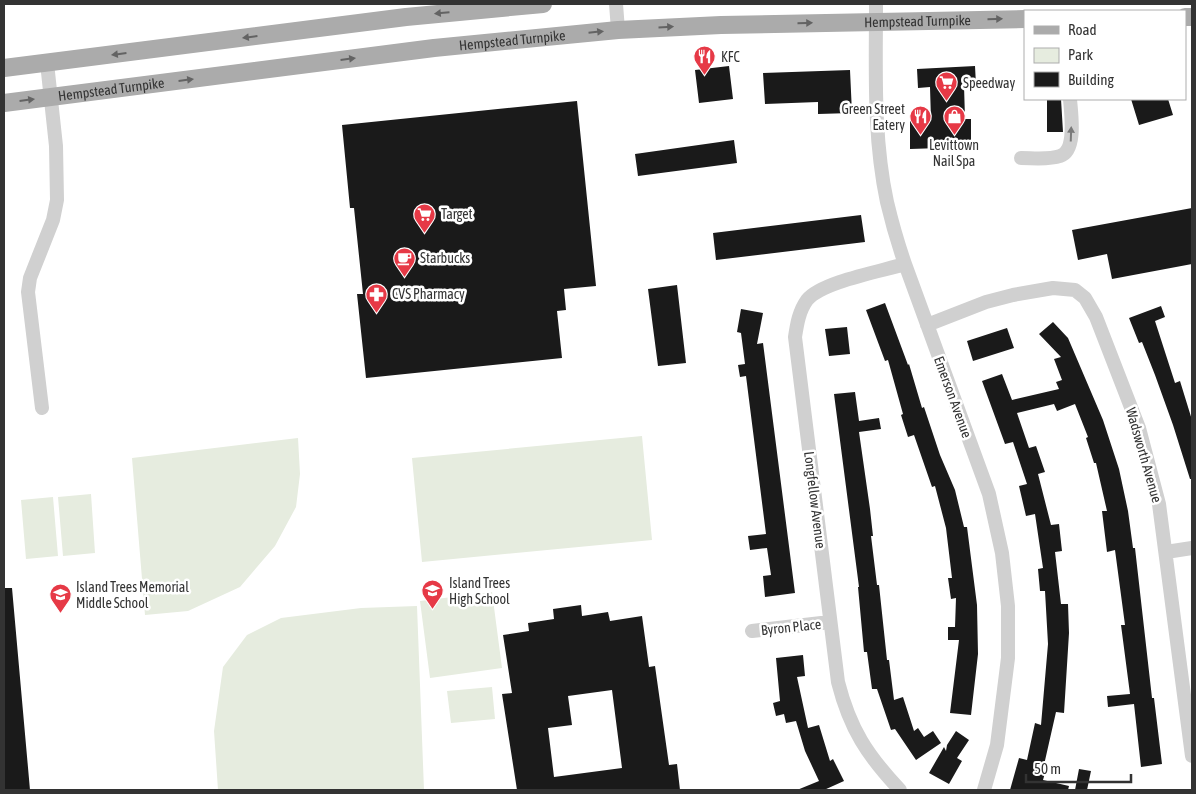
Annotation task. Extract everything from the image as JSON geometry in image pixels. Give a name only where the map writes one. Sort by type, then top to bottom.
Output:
[{"type":"main road","points":[[4,68],[404,17],[542,4]]},
{"type":"main road","name":"Hempstead Turnpike","points":[[4,103],[424,50],[618,30],[721,25],[876,12],[1024,19]]},
{"type":"street","points":[[616,4],[618,30]]},
{"type":"street","name":"Emerson Avenue","points":[[876,12],[876,93],[881,161],[894,232],[989,494],[1002,553],[1008,606],[1008,658],[997,745],[984,790]]},
{"type":"street","points":[[42,408],[28,292],[30,278],[53,220],[57,200],[56,146],[47,63]]},
{"type":"street","points":[[1021,158],[1061,156],[1067,152],[1072,140],[1070,100]]},
{"type":"street","name":"Longfellow Avenue","points":[[900,790],[880,770],[864,749],[851,724],[838,682],[795,337],[797,319],[807,299],[824,287],[905,264]]},
{"type":"street","name":"Wadsworth Avenue","points":[[927,325],[986,302],[1053,288],[1075,290],[1085,298],[1096,317],[1140,428],[1159,504],[1192,756]]},
{"type":"street","points":[[1166,552],[1192,548]]},
{"type":"street","name":"Byron Place","points":[[752,631],[830,622]]},
{"type":"green space","points":[[642,436],[652,540],[422,562],[412,458]]},
{"type":"green space","points":[[298,438],[300,474],[296,507],[275,546],[240,587],[188,611],[145,615],[132,458]]},
{"type":"green space","points":[[91,494],[95,553],[63,556],[58,497]]},
{"type":"green space","points":[[53,497],[58,556],[26,559],[21,500]]},
{"type":"green space","points":[[492,592],[502,668],[430,678],[420,601]]},
{"type":"green space","points":[[417,606],[424,790],[218,790],[214,731],[223,667],[247,635],[281,618],[361,608]]},
{"type":"green space","points":[[492,687],[495,719],[451,723],[447,691]]},
{"type":"building","points":[[729,66],[733,99],[699,103],[695,70]]},
{"type":"building","points":[[975,66],[976,85],[964,85],[965,119],[971,119],[971,147],[910,149],[910,121],[931,120],[930,87],[918,88],[917,69]]},
{"type":"building","points":[[850,70],[852,113],[818,114],[818,102],[765,104],[763,73]]},
{"type":"building","points":[[1047,100],[1061,100],[1063,132],[1047,132]]},
{"type":"building","points":[[1131,100],[1168,100],[1173,115],[1139,125]]},
{"type":"building","points":[[577,101],[596,286],[564,289],[566,310],[557,311],[562,358],[366,378],[357,294],[363,294],[354,208],[350,208],[342,125]]},
{"type":"building","points":[[734,140],[737,163],[638,176],[635,154]]},
{"type":"building","points":[[1192,208],[1192,264],[1112,279],[1107,254],[1078,260],[1072,230]]},
{"type":"building","points":[[861,215],[865,242],[716,260],[713,233]]},
{"type":"building","points":[[677,285],[686,363],[658,366],[648,289]]},
{"type":"building","points":[[885,303],[909,364],[922,408],[924,407],[940,455],[955,490],[964,527],[967,527],[977,605],[978,654],[971,715],[950,713],[959,640],[948,640],[948,627],[955,627],[956,598],[951,599],[948,578],[952,578],[946,528],[935,486],[932,487],[914,435],[908,437],[888,360],[885,361],[866,310]]},
{"type":"building","points":[[1161,306],[1165,317],[1155,321],[1175,383],[1180,381],[1192,420],[1192,479],[1190,479],[1155,375],[1142,342],[1139,343],[1129,318]]},
{"type":"building","points":[[741,309],[763,313],[757,344],[763,343],[795,593],[765,597],[763,576],[771,575],[767,548],[750,550],[748,536],[766,534],[746,376],[740,377],[738,365],[745,364],[741,333],[737,332]]},
{"type":"building","points":[[1053,322],[1068,338],[1103,420],[1119,469],[1128,511],[1133,548],[1135,548],[1152,698],[1154,698],[1162,764],[1141,767],[1134,704],[1108,707],[1107,696],[1130,694],[1121,625],[1125,625],[1115,550],[1107,552],[1102,511],[1107,511],[1096,463],[1094,463],[1086,438],[1088,437],[1075,404],[1057,411],[1054,404],[1017,413],[1029,448],[1036,446],[1045,472],[1038,474],[1051,525],[1059,524],[1062,551],[1055,552],[1061,604],[1068,604],[1069,633],[1064,713],[1056,712],[1044,765],[1047,766],[1043,780],[1069,786],[1068,790],[1010,790],[1019,758],[1027,760],[1035,723],[1041,725],[1048,644],[1045,591],[1040,591],[1038,569],[1043,568],[1035,514],[1026,516],[1019,486],[1027,484],[1013,442],[1005,444],[982,381],[1002,374],[1012,400],[1059,389],[1056,382],[1062,380],[1054,359],[1061,357],[1039,334]]},
{"type":"building","points":[[847,327],[850,354],[829,356],[825,329]]},
{"type":"building","points":[[1007,328],[1014,348],[973,361],[967,341]]},
{"type":"building","points":[[855,392],[859,421],[879,418],[881,429],[859,432],[870,509],[877,585],[879,585],[887,660],[889,660],[894,700],[903,697],[914,731],[918,728],[924,737],[933,731],[941,743],[916,760],[895,729],[891,730],[877,689],[872,689],[867,652],[864,652],[859,587],[834,394]]},
{"type":"building","points":[[4,588],[12,588],[30,790],[4,790]]},
{"type":"building","points":[[581,605],[582,616],[608,612],[610,621],[642,616],[649,667],[655,666],[669,765],[677,764],[680,790],[517,790],[502,694],[512,693],[503,635],[529,631],[528,623],[554,619],[553,609]],"holes":[[[612,690],[622,768],[554,777],[548,728],[572,725],[568,696]]]},
{"type":"building","points":[[803,655],[805,676],[797,677],[808,728],[819,725],[830,761],[833,759],[844,781],[824,790],[797,790],[819,781],[805,751],[796,721],[786,723],[784,714],[776,716],[773,703],[780,701],[776,658]]},
{"type":"building","points":[[956,731],[969,740],[957,758],[962,761],[949,784],[929,773],[944,747],[946,751],[947,745]]},
{"type":"building","points":[[1079,769],[1091,771],[1087,790],[1075,790]]},
{"type":"place","name":"KFC","points":[[705,76]]},
{"type":"place","name":"Speedway","points":[[947,102]]},
{"type":"place","name":"Green Street Eatery","points":[[921,136]]},
{"type":"place","name":"Levittown Nail Spa","points":[[954,136]]},
{"type":"place","name":"Target","points":[[425,233]]},
{"type":"place","name":"Starbucks","points":[[404,277]]},
{"type":"place","name":"CVS Pharmacy","points":[[376,313]]},
{"type":"place","name":"Island Trees High School","points":[[433,610]]},
{"type":"place","name":"Island Trees Memorial Middle School","points":[[60,614]]}]
